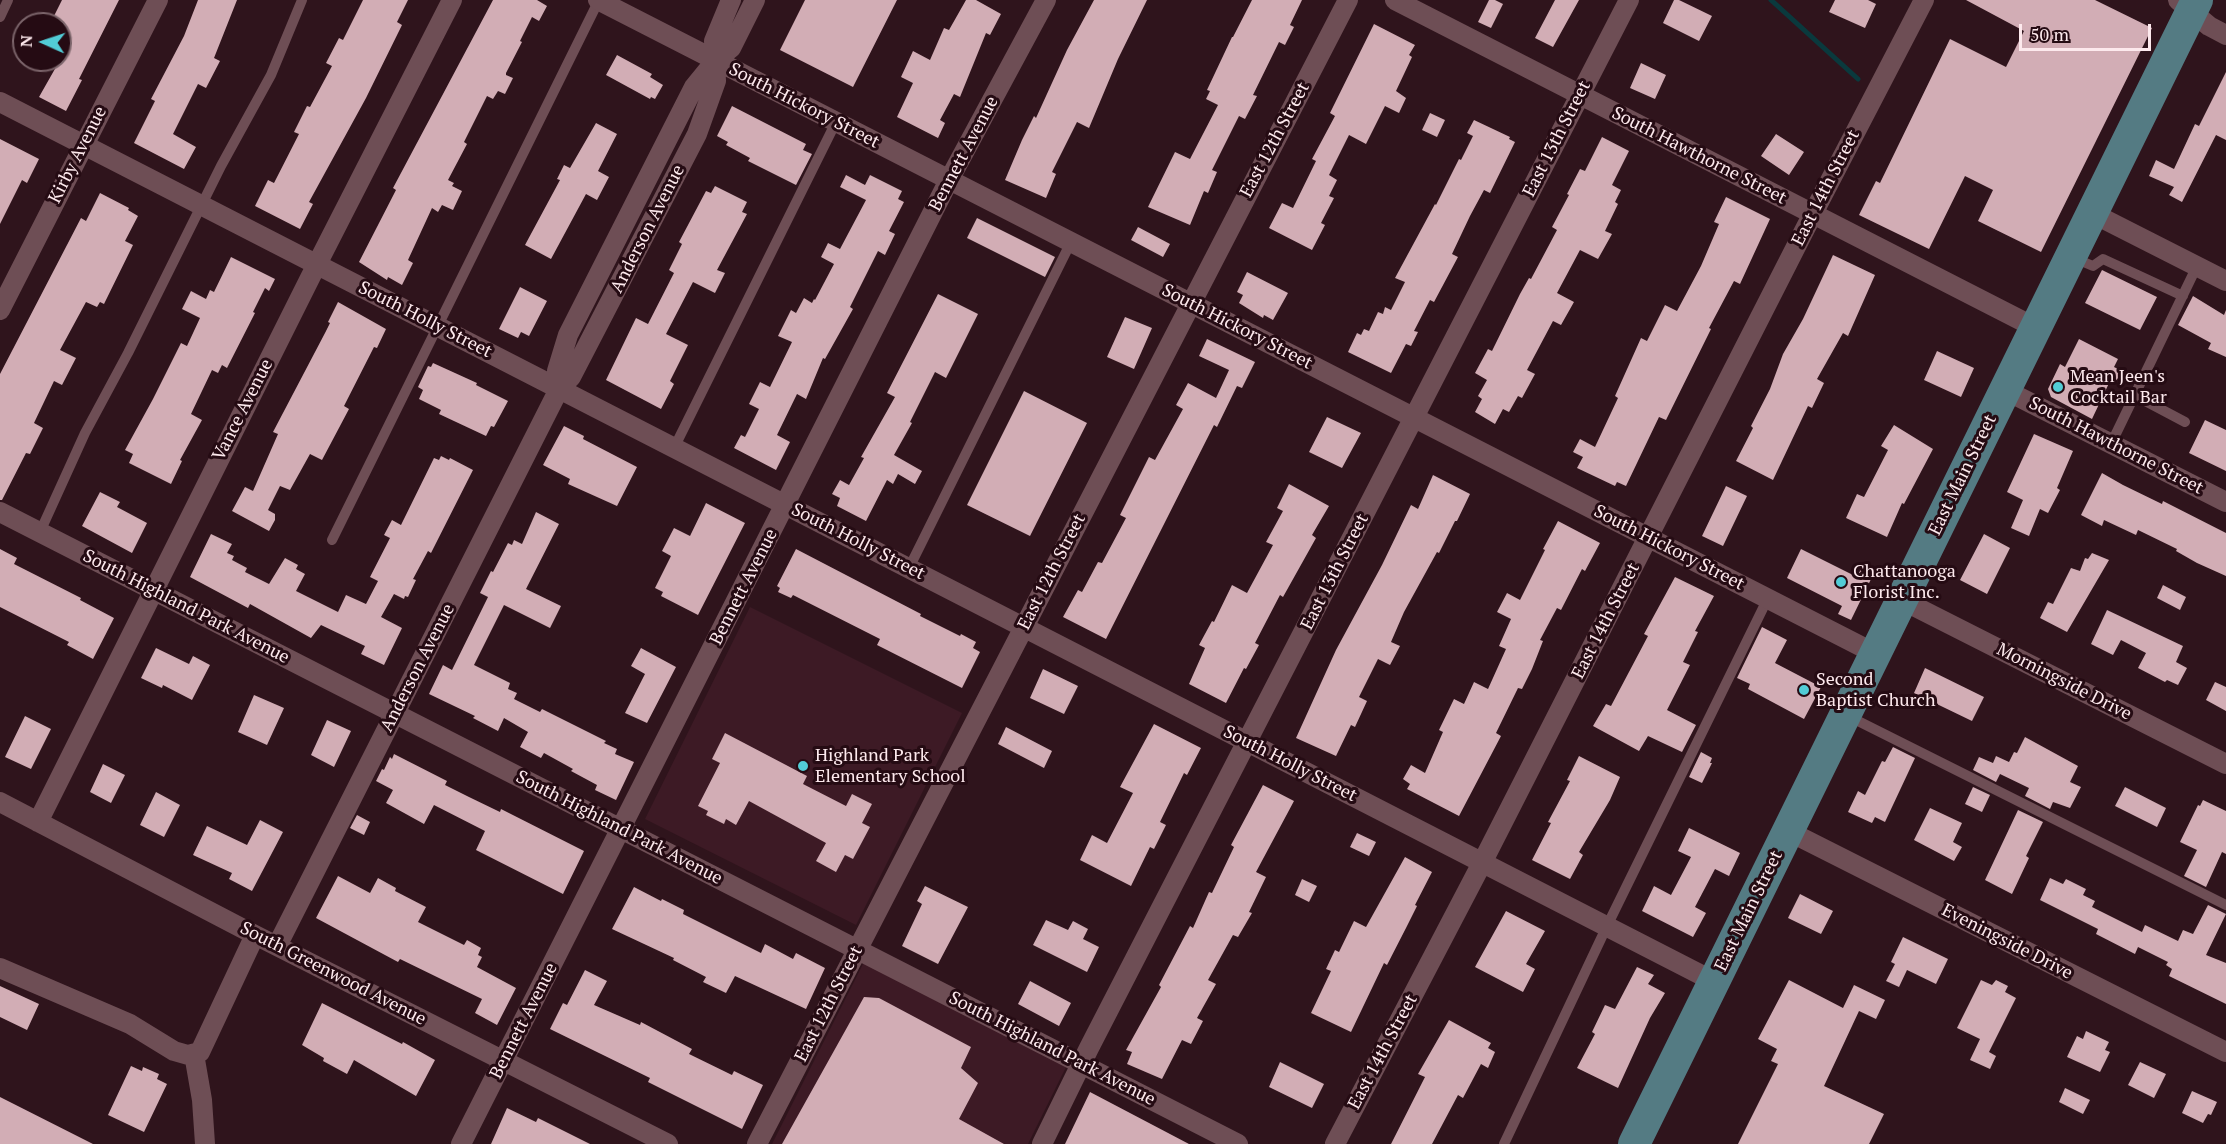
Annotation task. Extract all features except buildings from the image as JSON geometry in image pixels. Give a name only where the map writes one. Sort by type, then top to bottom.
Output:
[{"type":"main road","name":"East Main Street","points":[[1634,1144],[2006,390],[2092,213],[2188,4]]},
{"type":"street","name":"Kirby Avenue","points":[[0,310],[158,0]]},
{"type":"street","name":"Vance Avenue","points":[[38,822],[316,264],[452,0]]},
{"type":"street","name":"South Hickory Street","points":[[598,0],[1875,654]]},
{"type":"street","name":"Anderson Avenue","points":[[277,946],[559,389],[571,377],[697,134],[716,81],[714,41],[731,0]]},
{"type":"street","points":[[716,60],[731,48],[755,0]]},
{"type":"street","name":"Bennett Avenue","points":[[461,1144],[949,180],[1046,0]]},
{"type":"street","name":"East 12th Street","points":[[757,1144],[1348,0]]},
{"type":"street","name":"South Hawthorne Street","points":[[1395,0],[2036,328]]},
{"type":"street","name":"East 13th Street","points":[[1042,1144],[1081,1064],[1629,0]]},
{"type":"street","name":"East 14th Street","points":[[1335,1144],[1482,863],[1812,214],[1924,0]]},
{"type":"street","points":[[2188,4],[2209,26],[2226,35]]},
{"type":"street","name":"South Holly Street","points":[[0,102],[1715,982]]},
{"type":"street","points":[[2092,213],[2226,281]]},
{"type":"street","name":"South Hawthorne Street","points":[[2006,390],[2226,502]]},
{"type":"street","name":"South Highland Park Avenue","points":[[0,512],[1238,1144]]},
{"type":"street","name":"Morningside Drive","points":[[1902,600],[2226,764]]},
{"type":"street","name":"South Greenwood Avenue","points":[[0,802],[255,935],[668,1144]]},
{"type":"street","name":"Eveningside Drive","points":[[1788,831],[2226,1052]]},
{"type":"street","points":[[0,968],[130,1024],[174,1051],[188,1055],[200,1053],[255,935]]},
{"type":"street","points":[[194,1054],[202,1100],[205,1144]]},
{"type":"lane","points":[[0,17],[8,0]]},
{"type":"lane","points":[[40,532],[85,433],[271,75],[302,0]]},
{"type":"lane","points":[[332,540],[598,0]]},
{"type":"lane","points":[[674,448],[836,122]]},
{"type":"lane","points":[[909,568],[1071,242]]},
{"type":"lane","points":[[2071,256],[2093,267],[2103,259],[2183,296]]},
{"type":"lane","points":[[2111,444],[2198,266]]},
{"type":"lane","points":[[2134,395],[2185,422]]},
{"type":"lane","points":[[1504,1144],[1607,926],[1768,598]]},
{"type":"lane","points":[[1845,714],[2226,905]]},
{"type":"shaded area","name":"Highland Park Elementary School","points":[[750,607],[962,713],[856,925],[645,819]]},
{"type":"shaded area","points":[[864,962],[1067,1065],[1028,1144],[772,1144]]},
{"type":"waterway","points":[[1771,0],[1858,79]]},
{"type":"place","name":"Mean Jeen's Cocktail Bar","points":[[2058,387]]},
{"type":"place","name":"Chattanooga Florist Inc.","points":[[1841,582]]},
{"type":"place","name":"Second Baptist Church","points":[[1804,690]]},
{"type":"place","name":"Highland Park Elementary School","points":[[803,766]]}]
